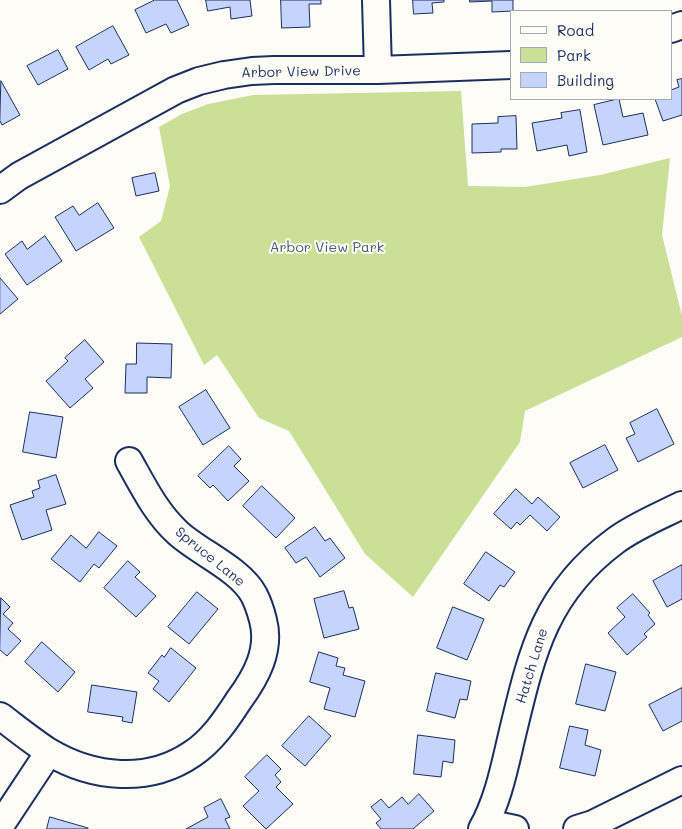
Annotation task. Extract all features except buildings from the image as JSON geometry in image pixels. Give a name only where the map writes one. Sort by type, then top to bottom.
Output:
[{"type":"street","points":[[376,0],[378,70]]},
{"type":"street","name":"Arbor View Drive","points":[[0,190],[19,176],[158,99],[199,81],[252,71],[378,70],[510,65]]},
{"type":"street","name":"Spruce Lane","points":[[0,716],[50,752],[89,770],[127,775],[150,772],[174,765],[193,754],[211,738],[253,681],[263,656],[265,638],[264,622],[253,594],[234,574],[190,542],[168,522],[147,493],[129,461]]},
{"type":"street","name":"Hatch Lane","points":[[484,826],[497,795],[530,662],[550,613],[578,574],[605,549],[624,534],[682,505]]},
{"type":"street","points":[[0,826],[50,752]]},
{"type":"street","points":[[577,829],[593,824],[682,780]]},
{"type":"street","points":[[484,826],[515,829]]},
{"type":"green space","name":"Arbor View Park","points":[[461,91],[468,186],[525,187],[600,175],[670,158],[662,235],[682,316],[682,337],[525,411],[520,442],[413,597],[365,554],[289,431],[259,418],[217,355],[204,365],[139,237],[161,221],[170,186],[159,127],[182,114],[208,104],[253,95]]}]
